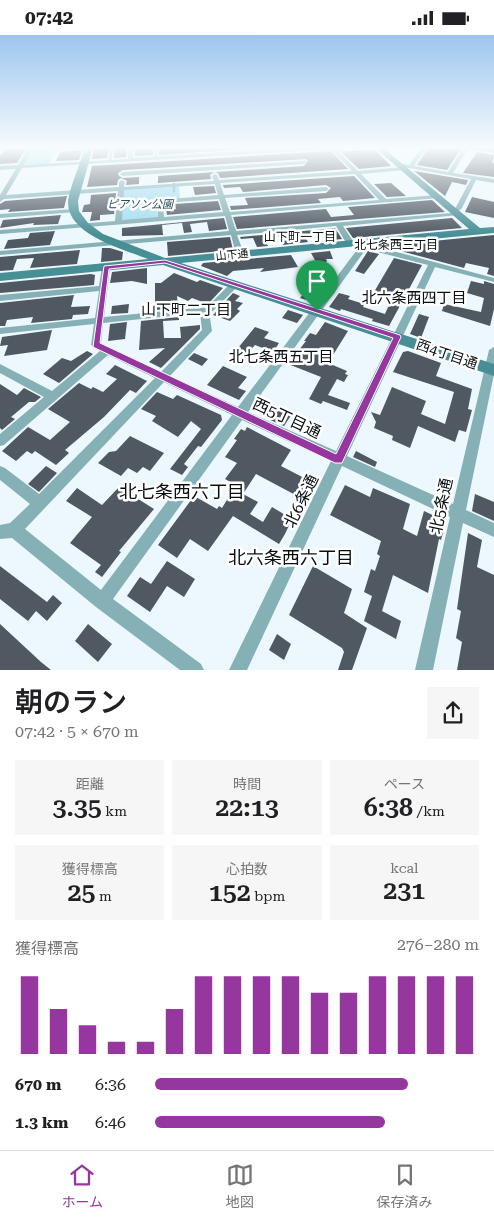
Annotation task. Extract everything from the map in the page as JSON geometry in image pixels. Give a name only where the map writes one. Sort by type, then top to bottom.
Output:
[{"type":"street","points":[[1,197],[14,177]]},
{"type":"street","points":[[0,217],[74,211],[73,201],[80,177]]},
{"type":"street","points":[[118,222],[123,177]]},
{"type":"street","points":[[215,177],[240,254]]},
{"type":"street","points":[[1,197],[122,188],[174,188],[217,181],[288,177]]},
{"type":"street","points":[[161,219],[160,201],[328,191],[316,177]]},
{"type":"street","points":[[360,177],[384,201]]},
{"type":"street","points":[[415,177],[478,232]]},
{"type":"street","points":[[456,213],[475,177],[494,181]]},
{"type":"street","points":[[0,232],[227,214],[337,202],[437,197]]},
{"type":"street","name":"西4丁目通","points":[[74,211],[84,225],[99,236],[116,243],[492,369]]},
{"type":"street","points":[[0,253],[456,213]]},
{"type":"street","points":[[338,224],[359,244],[494,280]]},
{"type":"street","name":"山下通","points":[[0,277],[494,230]]},
{"type":"street","points":[[102,601],[239,413],[317,311],[359,244]]},
{"type":"street","name":"北6条通","points":[[238,670],[432,264]]},
{"type":"street","points":[[0,441],[101,348],[98,320],[106,267]]},
{"type":"street","points":[[0,331],[210,309],[234,284]]},
{"type":"street","points":[[0,298],[103,288]]},
{"type":"street","points":[[195,670],[7,531],[40,503],[207,331],[204,309]]},
{"type":"street","name":"西5丁目通","points":[[101,348],[339,460],[494,530]]},
{"type":"street","name":"北5条通","points":[[424,670],[492,369],[494,351]]},
{"type":"street","points":[[0,367],[52,395]]},
{"type":"street","points":[[0,472],[40,503]]},
{"type":"green space","name":"ピアソン公園","points":[[179,185],[180,199],[157,200],[158,218],[120,221],[123,189]]},
{"type":"building","points":[[89,177],[139,177],[139,184],[126,185],[127,181],[121,178],[118,180],[117,185],[87,187]]},
{"type":"building","points":[[158,177],[210,177],[211,179],[158,183]]},
{"type":"building","points":[[355,177],[375,198],[343,201],[340,197],[318,199],[321,203],[231,210],[230,206],[248,205],[245,198],[326,193],[331,188],[326,185],[243,192],[240,187],[224,188],[223,185]]},
{"type":"building","points":[[421,177],[448,177],[468,180],[466,185],[452,182],[445,196]]},
{"type":"building","points":[[391,183],[406,196],[387,197],[374,184]]},
{"type":"building","points":[[214,186],[216,193],[195,195],[193,187]]},
{"type":"building","points":[[116,193],[114,214],[100,215],[100,220],[90,221],[92,212],[82,212],[84,205],[90,204],[91,195]]},
{"type":"building","points":[[67,196],[64,208],[8,212],[10,209],[0,210],[0,204],[5,201]]},
{"type":"building","points":[[472,197],[494,202],[494,218],[465,212]]},
{"type":"building","points":[[432,200],[445,212],[237,229],[233,217],[326,209],[331,217],[354,215],[348,207]]},
{"type":"building","points":[[218,201],[221,210],[167,215],[166,209],[176,209],[175,204]]},
{"type":"building","points":[[61,215],[58,224],[33,225],[34,223],[0,228],[3,220]]},
{"type":"building","points":[[224,218],[227,229],[209,231],[207,222],[190,224],[192,232],[184,233],[182,223],[162,225],[163,235],[122,236],[122,228]]},
{"type":"building","points":[[452,218],[462,228],[353,238],[346,228]]},
{"type":"building","points":[[335,228],[342,239],[333,240],[328,233],[304,235],[308,242],[283,245],[278,235],[263,236],[268,246],[257,247],[253,238],[241,239],[240,237]]},
{"type":"building","points":[[55,231],[50,245],[4,249],[8,240],[28,238],[30,233]]},
{"type":"building","points":[[494,235],[494,276],[487,274],[489,268],[466,263],[464,268],[382,246]]},
{"type":"building","points":[[230,237],[233,250],[168,256],[167,242]]},
{"type":"building","points":[[102,248],[123,252],[122,260],[101,262]]},
{"type":"building","points":[[80,250],[77,264],[30,268],[34,258],[17,259],[13,270],[0,271],[0,257]]},
{"type":"building","points":[[330,251],[333,259],[326,259],[327,261],[317,274],[308,271],[316,262],[311,253]]},
{"type":"building","points":[[368,251],[379,254],[364,274],[355,271]]},
{"type":"building","points":[[291,255],[298,267],[260,272],[264,268],[233,271],[227,276],[201,266],[203,263]]},
{"type":"building","points":[[394,258],[422,265],[389,326],[372,321],[373,319],[329,307],[339,293],[350,296],[348,299],[364,304],[363,307],[385,314],[392,298],[374,292]]},
{"type":"building","points":[[147,268],[147,284],[132,281],[110,283],[112,272]]},
{"type":"building","points":[[174,273],[197,282],[200,280],[223,288],[208,304],[192,298],[188,301],[177,296],[178,308],[155,310],[155,283],[161,283]]},
{"type":"building","points":[[95,275],[94,285],[0,293],[0,283]]},
{"type":"building","points":[[471,281],[484,284],[484,281],[494,284],[494,309],[490,326],[442,311],[444,304],[481,312],[484,298],[467,293]]},
{"type":"building","points":[[312,283],[324,287],[313,302],[300,298]]},
{"type":"building","points":[[233,293],[240,296],[235,301],[243,303],[237,309],[240,311],[230,321],[213,315]]},
{"type":"building","points":[[74,295],[71,307],[90,306],[88,314],[73,315],[72,319],[31,323],[33,317],[7,320],[5,326],[0,326],[0,303]]},
{"type":"building","points":[[129,304],[128,313],[111,314],[112,306]]},
{"type":"building","points":[[288,310],[303,315],[297,323],[282,318]]},
{"type":"building","points":[[419,314],[429,317],[421,338],[410,334]]},
{"type":"building","points":[[179,317],[179,320],[163,321],[164,338],[181,338],[180,327],[200,325],[200,329],[161,368],[149,362],[165,348],[139,350],[141,321]]},
{"type":"building","points":[[127,322],[125,339],[108,341],[110,324]]},
{"type":"building","points":[[325,322],[348,331],[328,363],[347,371],[345,374],[348,375],[344,382],[337,379],[328,395],[350,403],[347,410],[323,401],[321,404],[309,399],[321,377],[288,364],[310,333],[316,335]]},
{"type":"building","points":[[255,327],[269,332],[264,338],[279,343],[273,352],[255,345],[244,357],[234,353]]},
{"type":"building","points":[[52,330],[47,350],[4,356],[8,345],[0,346],[2,337]]},
{"type":"building","points":[[87,351],[93,354],[59,383],[43,374],[62,358],[71,361]]},
{"type":"building","points":[[408,351],[441,363],[436,376],[472,389],[468,409],[472,410],[466,432],[459,430],[455,442],[418,426],[410,448],[392,440],[393,436],[374,428],[376,422],[371,412],[380,415],[392,387],[426,401],[421,414],[445,424],[454,392],[393,372],[403,352]]},
{"type":"building","points":[[194,353],[208,359],[202,366],[188,359]]},
{"type":"building","points":[[115,365],[147,381],[136,393],[130,390],[104,417],[65,450],[69,453],[56,465],[35,451],[32,454],[27,451],[16,461],[2,451],[28,427],[50,440],[70,422],[48,409],[79,383],[103,392],[117,379],[106,374]]},
{"type":"building","points":[[223,366],[247,377],[238,388],[246,391],[239,400],[207,385]]},
{"type":"building","points":[[0,384],[17,395],[24,388],[41,397],[35,402],[29,402],[11,417],[15,419],[2,430],[0,428]]},
{"type":"building","points":[[157,392],[173,399],[177,395],[221,415],[222,420],[201,447],[198,446],[184,464],[188,467],[182,475],[170,469],[201,429],[191,421],[178,437],[152,421],[156,416],[141,409]]},
{"type":"building","points":[[278,407],[292,414],[284,426],[270,420]]},
{"type":"building","points":[[247,427],[291,450],[281,466],[310,481],[301,498],[256,474],[243,494],[258,502],[250,514],[263,522],[272,507],[292,519],[285,534],[279,544],[233,516],[208,551],[190,539],[177,558],[158,545],[194,496],[217,509],[219,506],[222,508],[236,485],[225,479],[237,463],[225,457],[237,440],[234,439],[241,429],[245,431]]},
{"type":"building","points":[[130,436],[164,453],[150,471],[143,467],[137,473],[128,468],[121,476],[98,463],[109,452],[116,451]]},
{"type":"building","points":[[356,451],[377,462],[375,467],[353,457]]},
{"type":"building","points":[[46,466],[57,473],[39,492],[28,484]]},
{"type":"building","points":[[345,485],[370,497],[373,488],[410,504],[403,529],[417,536],[424,511],[441,519],[445,526],[441,540],[439,539],[428,593],[393,575],[382,611],[401,621],[396,639],[364,621],[372,596],[364,592],[371,569],[375,571],[380,556],[377,554],[381,541],[330,515]]},
{"type":"building","points":[[119,487],[154,509],[119,551],[121,552],[102,577],[95,572],[101,565],[70,543],[92,517],[66,501],[77,488],[102,505]]},
{"type":"building","points":[[475,494],[494,502],[494,521],[472,511]]},
{"type":"building","points":[[468,533],[482,540],[477,567],[494,575],[494,670],[457,670],[462,642],[456,638],[461,611],[457,609]]},
{"type":"building","points":[[167,561],[195,579],[184,597],[167,586],[150,612],[127,596],[140,577],[151,584]]},
{"type":"building","points":[[0,566],[47,602],[53,595],[62,603],[47,621],[36,611],[28,621],[0,599]]},
{"type":"building","points":[[313,566],[352,589],[344,613],[367,628],[352,670],[338,670],[344,652],[342,648],[289,615]]},
{"type":"building","points":[[0,624],[41,662],[51,670],[0,670]]},
{"type":"building","points":[[88,624],[112,644],[98,662],[75,641]]},
{"type":"building","points":[[277,634],[291,644],[284,660],[269,650]]},
{"type":"district","name":"山下町一丁目","points":[[300,237]]},
{"type":"district","name":"北七条西三丁目","points":[[396,245]]},
{"type":"district","name":"北六条西四丁目","points":[[414,298]]},
{"type":"district","name":"山下町二丁目","points":[[186,310]]},
{"type":"district","name":"北七条西五丁目","points":[[281,357]]},
{"type":"district","name":"北七条西六丁目","points":[[182,491]]},
{"type":"district","name":"北六条西六丁目","points":[[291,557]]},
{"type":"route","points":[[165,261],[317,311],[397,337],[339,460],[162,378],[96,345],[106,267],[165,261]]}]
